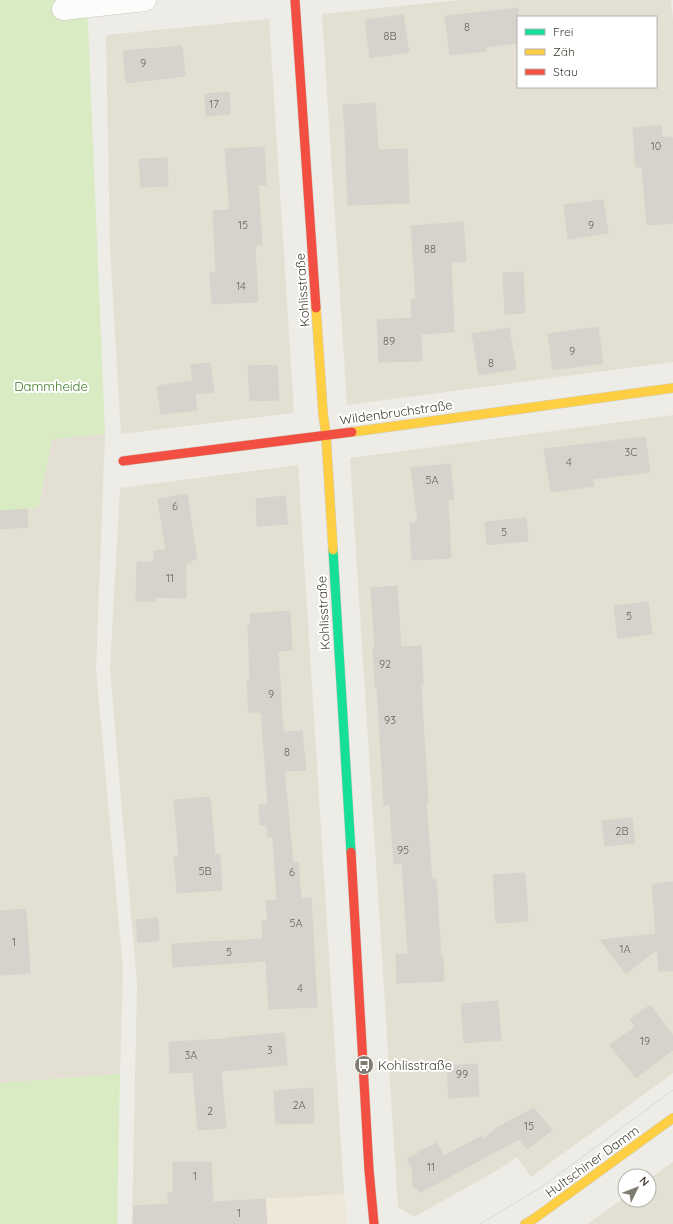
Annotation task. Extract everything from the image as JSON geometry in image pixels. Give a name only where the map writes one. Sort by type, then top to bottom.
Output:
[{"type":"street","points":[[63,9],[145,0]]},
{"type":"street","name":"Kohlisstraße","points":[[295,0],[323,413],[326,435],[369,1170],[374,1224]]},
{"type":"street","name":"Wildenbruchstraße","points":[[123,461],[673,388]]},
{"type":"street","name":"Hultschiner Damm","points":[[525,1224],[673,1118]]},
{"type":"shaded area","points":[[460,0],[671,0],[673,19],[673,362],[347,405],[322,14]]},
{"type":"shaded area","points":[[269,19],[294,413],[121,434],[110,247],[106,35]]},
{"type":"shaded area","points":[[673,415],[673,1073],[531,1177],[517,1157],[498,1170],[414,1217],[398,1207],[350,458]]},
{"type":"shaded area","points":[[105,434],[96,669],[123,969],[120,1074],[0,1083],[0,511],[38,508],[52,439]]},
{"type":"shaded area","points":[[298,465],[346,1224],[132,1224],[137,985],[110,669],[120,488]]},
{"type":"shaded area","points":[[673,1162],[673,1224],[588,1224],[617,1203],[617,1208],[657,1208],[657,1173]]},
{"type":"shaded area","points":[[345,1194],[347,1224],[133,1224],[134,1206]]},
{"type":"green space","name":"Dammheide","points":[[0,0],[87,0],[105,434],[52,439],[38,508],[0,511]]},
{"type":"green space","points":[[120,1074],[117,1224],[0,1224],[0,1083]]},
{"type":"building","points":[[518,8],[517,43],[486,47],[486,51],[450,55],[445,16]]},
{"type":"building","points":[[403,15],[409,52],[370,58],[365,20]]},
{"type":"building","points":[[182,46],[185,76],[126,83],[123,51]]},
{"type":"building","points":[[229,92],[230,114],[206,116],[205,94]]},
{"type":"building","points":[[375,103],[378,150],[407,149],[409,203],[348,205],[343,105]]},
{"type":"building","points":[[661,125],[662,137],[672,137],[673,223],[647,225],[642,167],[636,167],[633,128]]},
{"type":"building","points":[[264,147],[266,185],[258,185],[262,245],[255,245],[258,302],[212,304],[210,272],[216,272],[213,211],[230,210],[225,149]]},
{"type":"building","points":[[167,158],[168,186],[141,187],[139,159]]},
{"type":"building","points":[[603,200],[608,233],[568,239],[564,205]]},
{"type":"building","points":[[463,222],[466,262],[451,262],[454,332],[421,334],[422,361],[379,362],[377,320],[412,318],[411,299],[416,299],[411,226]]},
{"type":"building","points":[[523,272],[525,313],[505,314],[503,273]]},
{"type":"building","points":[[598,327],[603,363],[553,370],[548,334]]},
{"type":"building","points":[[509,328],[516,369],[479,375],[472,334]]},
{"type":"building","points":[[210,363],[214,392],[195,394],[191,365]]},
{"type":"building","points":[[277,365],[279,400],[250,401],[248,366]]},
{"type":"building","points":[[193,381],[197,410],[161,414],[157,386]]},
{"type":"building","points":[[645,437],[650,472],[593,479],[594,486],[551,492],[544,449]]},
{"type":"building","points":[[450,464],[454,500],[448,500],[451,558],[412,560],[410,523],[418,522],[411,468]]},
{"type":"building","points":[[187,494],[197,560],[191,560],[191,563],[186,563],[186,598],[155,597],[155,601],[136,601],[137,562],[154,562],[154,551],[166,550],[158,499]]},
{"type":"building","points":[[285,496],[288,524],[257,526],[256,499]]},
{"type":"building","points":[[27,509],[28,527],[0,529],[0,511]]},
{"type":"building","points":[[526,518],[528,541],[487,545],[485,522]]},
{"type":"building","points":[[397,586],[401,647],[421,646],[423,685],[421,685],[428,802],[426,803],[432,880],[436,879],[444,981],[397,983],[396,954],[408,954],[402,863],[394,864],[390,805],[384,805],[377,687],[375,687],[373,648],[375,648],[371,588]]},
{"type":"building","points":[[648,602],[652,634],[618,638],[614,606]]},
{"type":"building","points":[[290,611],[292,650],[278,651],[283,732],[302,731],[306,770],[284,771],[293,863],[298,862],[301,899],[311,898],[317,1007],[269,1009],[266,961],[173,967],[172,944],[263,939],[262,921],[268,921],[266,901],[277,900],[273,836],[268,837],[267,824],[260,825],[259,805],[268,804],[261,712],[249,713],[247,681],[250,681],[248,624],[251,624],[250,614]]},
{"type":"building","points":[[210,797],[215,855],[220,854],[222,890],[177,893],[174,857],[179,857],[174,800]]},
{"type":"building","points":[[632,818],[635,843],[605,846],[602,821]]},
{"type":"building","points":[[525,873],[528,921],[496,923],[493,875]]},
{"type":"building","points":[[673,882],[673,971],[659,971],[657,949],[626,974],[600,940],[656,934],[652,884]]},
{"type":"building","points":[[26,909],[30,973],[0,975],[0,911]]},
{"type":"building","points":[[158,918],[159,941],[138,942],[136,920]]},
{"type":"building","points":[[498,1001],[501,1040],[464,1043],[461,1004]]},
{"type":"building","points":[[650,1005],[673,1036],[673,1050],[636,1078],[610,1045],[635,1027],[630,1020]]},
{"type":"building","points":[[284,1033],[287,1065],[221,1071],[226,1128],[198,1130],[193,1072],[170,1073],[169,1042],[226,1039]]},
{"type":"building","points":[[477,1064],[479,1096],[449,1098],[447,1066]]},
{"type":"building","points":[[313,1088],[314,1123],[276,1124],[274,1091]]},
{"type":"building","points":[[534,1108],[552,1130],[527,1149],[519,1139],[421,1192],[413,1186],[412,1168],[407,1159],[437,1143],[444,1156],[482,1136],[482,1140],[498,1127]]},
{"type":"building","points":[[173,1162],[211,1162],[213,1202],[265,1199],[267,1224],[133,1224],[134,1206],[168,1204],[168,1192],[173,1192]]},
{"type":"tram line","points":[[480,1224],[540,1188],[673,1090]]},
{"type":"traffic: fast","points":[[333,550],[351,852]]},
{"type":"traffic: slow","points":[[316,308],[333,550]]},
{"type":"traffic: slow","points":[[352,432],[673,388]]},
{"type":"traffic: slow","points":[[525,1224],[673,1118]]},
{"type":"traffic: jam","points":[[295,0],[316,308]]},
{"type":"traffic: jam","points":[[123,461],[352,432]]},
{"type":"traffic: jam","points":[[351,852],[369,1170],[374,1224]]},
{"type":"place","name":"Kohlisstraße","points":[[364,1065]]}]
